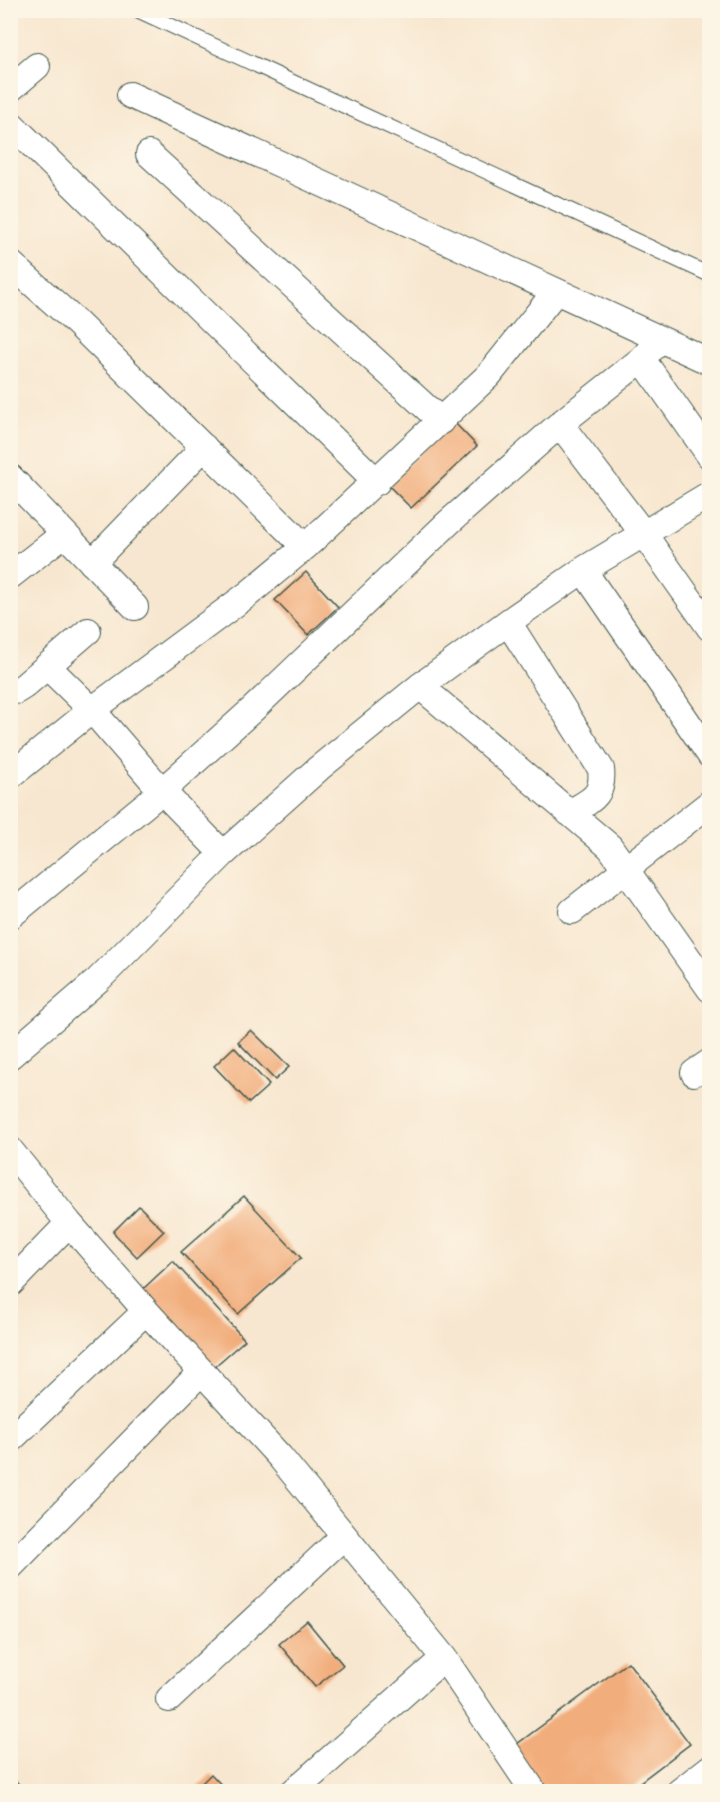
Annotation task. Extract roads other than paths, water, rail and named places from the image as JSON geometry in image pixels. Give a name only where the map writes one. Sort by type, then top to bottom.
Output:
[{"type":"street","points":[[10,89],[37,66]]},
{"type":"street","points":[[130,95],[710,362]]},
{"type":"street","points":[[10,123],[377,482]]},
{"type":"street","points":[[149,154],[441,421]]},
{"type":"street","points":[[10,262],[77,323],[305,547]]},
{"type":"street","points":[[10,776],[92,710],[247,595],[305,547],[489,375],[556,291]]},
{"type":"street","points":[[10,916],[162,791],[253,709],[448,524],[560,424],[642,359],[660,339]]},
{"type":"street","points":[[642,359],[710,456]]},
{"type":"street","points":[[560,424],[643,533],[710,628]]},
{"type":"street","points":[[92,563],[204,447]]},
{"type":"street","points":[[10,477],[135,607]]},
{"type":"street","points":[[10,1056],[98,980],[223,854],[320,768],[420,686],[583,570],[710,494]]},
{"type":"street","points":[[10,576],[64,534]]},
{"type":"street","points":[[583,570],[710,755]]},
{"type":"street","points":[[508,622],[601,769],[601,790],[594,798],[569,813]]},
{"type":"street","points":[[10,690],[16,691],[88,631]]},
{"type":"street","points":[[47,666],[92,710],[162,791],[223,854]]},
{"type":"street","points":[[420,686],[610,847],[710,989]]},
{"type":"street","points":[[572,910],[710,803]]},
{"type":"street","points":[[10,1150],[69,1223],[146,1311],[280,1457],[444,1658],[534,1791]]},
{"type":"street","points":[[10,1284],[69,1223]]},
{"type":"street","points":[[10,1440],[146,1311]]},
{"type":"street","points":[[10,1567],[201,1372]]},
{"type":"street","points":[[169,1699],[344,1536]]},
{"type":"street","points":[[292,1791],[444,1658]]},
{"type":"street","points":[[679,1791],[710,1768]]},
{"type":"lane","points":[[137,10],[710,275]]}]
